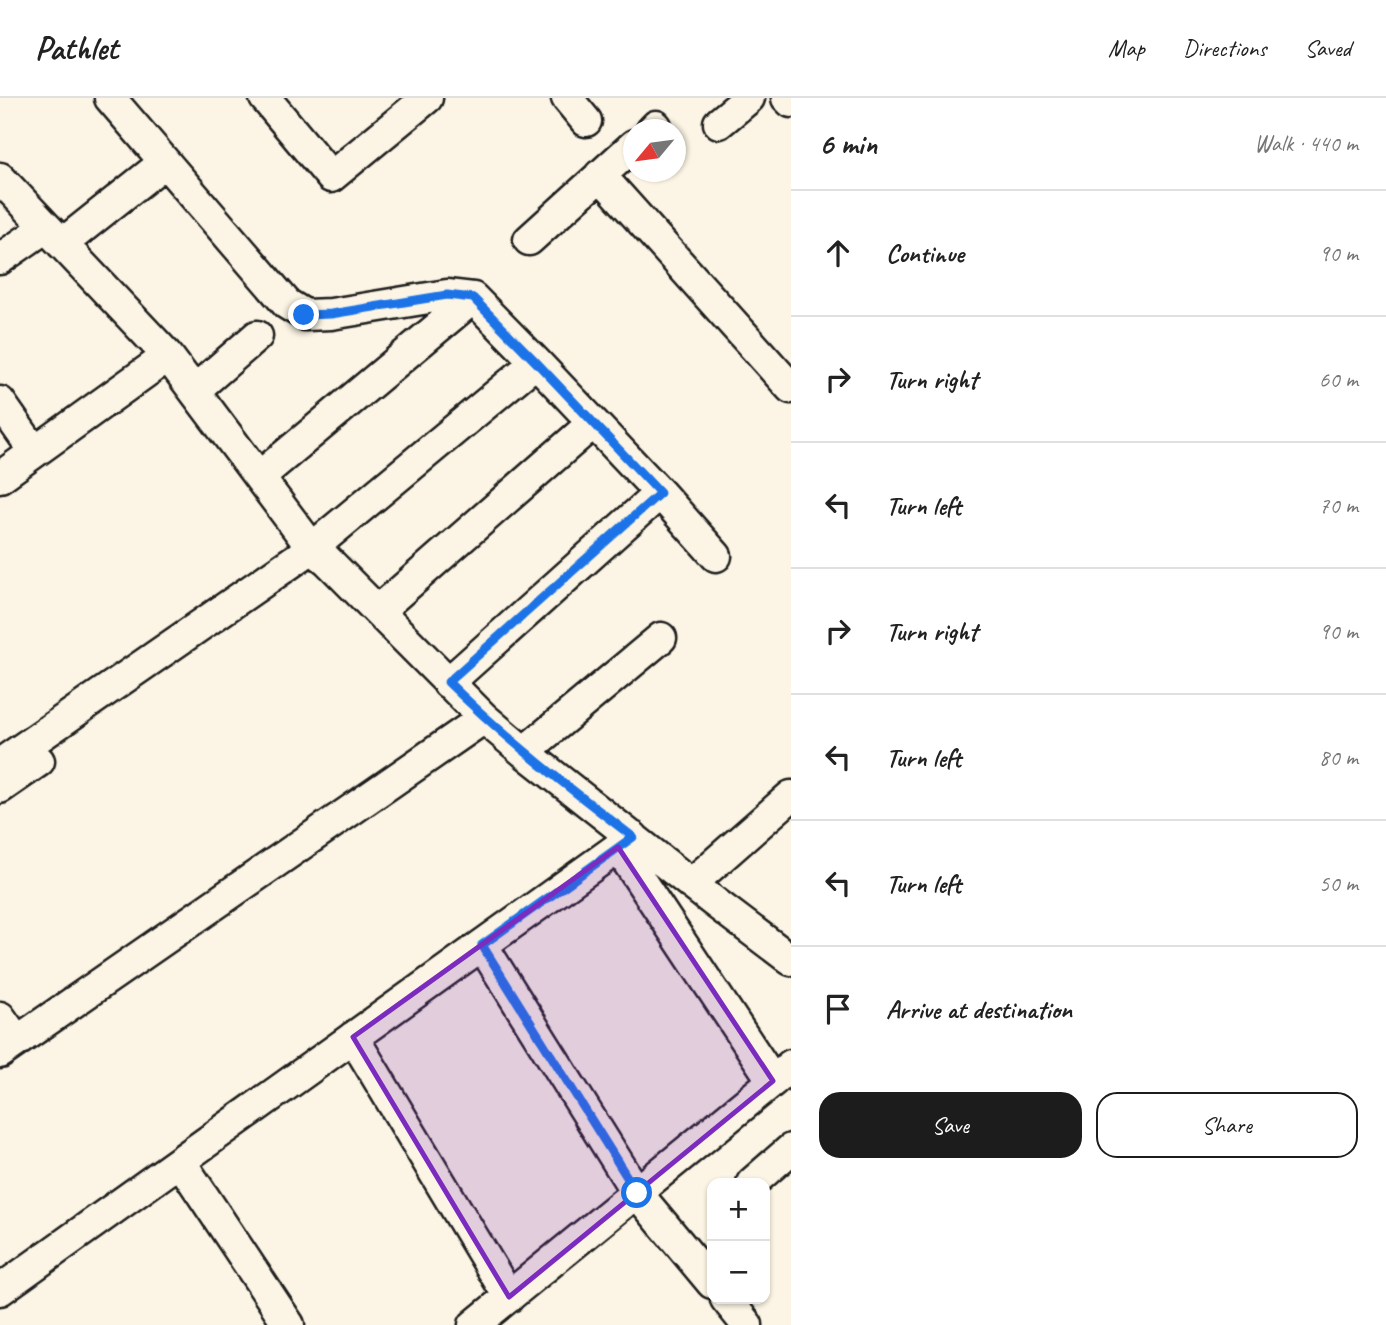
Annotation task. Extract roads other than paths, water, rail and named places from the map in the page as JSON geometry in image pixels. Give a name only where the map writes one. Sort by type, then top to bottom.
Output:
[{"type":"street","points":[[110,98],[287,304],[304,315],[331,314],[447,295],[473,298],[660,493],[716,556]]},
{"type":"street","points":[[265,98],[331,177],[427,98]]},
{"type":"street","points":[[568,98],[586,121]]},
{"type":"street","points":[[719,123],[749,98]]},
{"type":"street","points":[[787,98],[791,102]]},
{"type":"street","points":[[529,240],[623,155]]},
{"type":"street","points":[[0,259],[54,235],[165,162]]},
{"type":"street","points":[[600,175],[791,388]]},
{"type":"street","points":[[0,178],[169,356],[319,554],[484,718],[626,842],[784,943]]},
{"type":"street","points":[[259,477],[473,298]]},
{"type":"street","points":[[195,390],[257,336]]},
{"type":"street","points":[[0,477],[169,356]]},
{"type":"street","points":[[0,788],[319,554],[536,362]]},
{"type":"street","points":[[0,402],[35,452]]},
{"type":"street","points":[[378,611],[593,423]]},
{"type":"street","points":[[448,682],[660,493]]},
{"type":"street","points":[[0,764],[319,554]]},
{"type":"street","points":[[524,752],[661,638]]},
{"type":"street","points":[[6,1037],[484,718]]},
{"type":"street","points":[[691,884],[791,796]]},
{"type":"street","points":[[0,1290],[626,842]]},
{"type":"street","points":[[474,1325],[782,1073],[626,842]]},
{"type":"street","points":[[482,945],[637,1193],[707,1277]]},
{"type":"street","points":[[353,1038],[509,1297]]},
{"type":"street","points":[[758,1178],[791,1149]]},
{"type":"street","points":[[180,1161],[289,1325]]},
{"type":"street","points":[[730,1304],[747,1325]]}]
